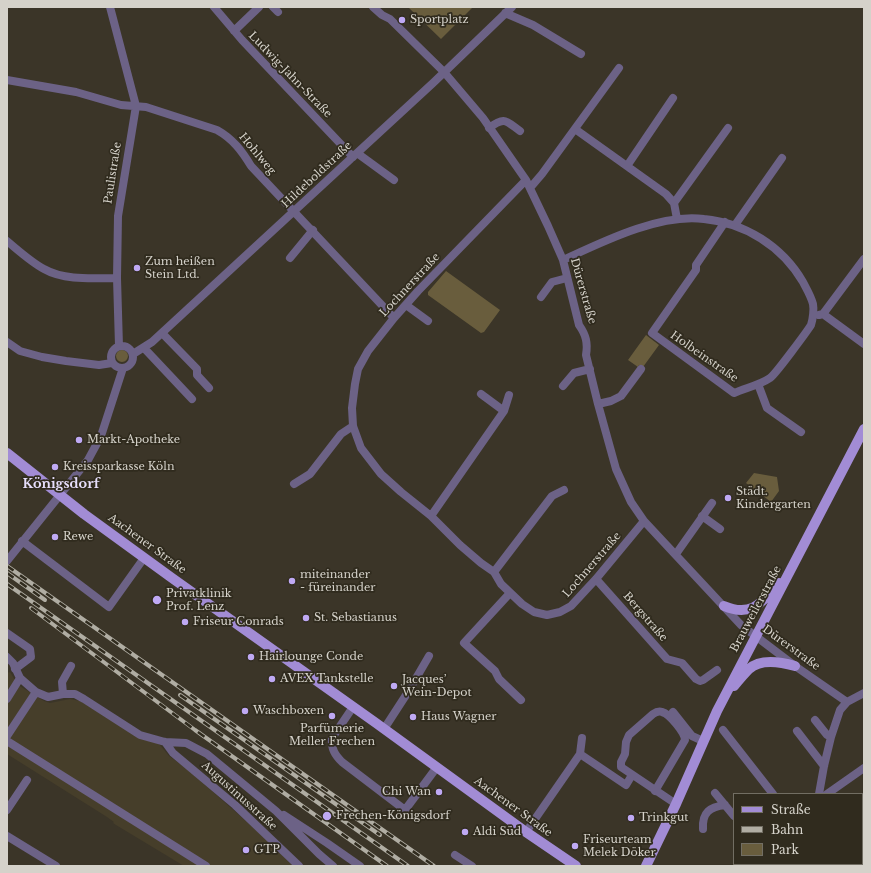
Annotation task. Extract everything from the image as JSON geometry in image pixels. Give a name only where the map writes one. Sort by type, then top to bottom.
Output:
[{"type":"main road","name":"Brauweilerstraße","points":[[646,866],[725,696],[864,429]]},
{"type":"main road","name":"Aachener Straße","points":[[7,453],[144,558],[526,832],[576,866]]},
{"type":"main road","points":[[724,606],[736,610],[755,608],[789,573]]},
{"type":"main road","points":[[725,696],[750,668],[754,666],[774,662],[795,666]]},
{"type":"street","name":"Paulistraße","points":[[110,7],[136,106],[118,216],[117,278],[119,346],[116,347],[111,353],[112,363]]},
{"type":"street","name":"Ludwig-Jahn-Straße","points":[[214,7],[234,31],[355,155],[394,180]]},
{"type":"street","name":"Dürerstraße","points":[[373,7],[382,15],[390,19],[444,72],[489,128],[526,180],[563,260],[579,325],[585,334],[588,347],[586,355],[616,469],[631,502],[644,521],[741,625],[795,666],[847,702]]},
{"type":"street","name":"Hildeboldstraße","points":[[133,354],[144,348],[162,333],[355,155],[512,7]]},
{"type":"street","points":[[234,31],[259,8]]},
{"type":"street","points":[[505,13],[533,25],[581,54]]},
{"type":"street","points":[[530,188],[575,130],[618,68]]},
{"type":"street","name":"Hohlweg","points":[[7,80],[76,92],[121,105],[146,107],[217,130],[227,135],[239,148],[251,166],[313,230],[394,318]]},
{"type":"street","points":[[627,166],[673,98]]},
{"type":"street","points":[[489,128],[498,121],[505,121],[520,131]]},
{"type":"street","points":[[674,203],[728,128]]},
{"type":"street","points":[[575,130],[666,194],[674,203],[677,219]]},
{"type":"street","points":[[735,225],[782,158]]},
{"type":"street","name":"Lochnerstraße","points":[[526,180],[406,305],[368,351],[358,369],[352,408],[353,426],[361,448],[374,466],[401,492],[431,516],[460,545],[494,572],[510,593],[534,612],[547,615],[560,612],[571,606],[596,579],[644,521]]},
{"type":"street","name":"Holbeinstraße","points":[[563,260],[641,228],[655,223],[677,219],[703,218],[725,222],[735,225],[750,232],[779,251],[799,276],[808,291],[813,304],[811,325],[771,378],[734,393],[652,333],[696,270],[696,265],[725,222]]},
{"type":"street","points":[[290,258],[313,230]]},
{"type":"street","points":[[7,241],[34,262],[54,274],[80,277],[117,278]]},
{"type":"street","points":[[823,314],[864,259]]},
{"type":"street","points":[[542,297],[552,282],[567,278]]},
{"type":"street","points":[[406,305],[428,321]]},
{"type":"street","points":[[812,315],[823,314],[864,344]]},
{"type":"street","points":[[162,333],[197,369],[197,375],[209,388]]},
{"type":"street","points":[[7,342],[20,351],[42,357],[100,365],[112,363],[117,367],[124,368],[132,362],[133,354],[132,351],[126,346],[119,346]]},
{"type":"street","points":[[144,348],[192,399]]},
{"type":"street","points":[[7,561],[88,460],[101,436],[124,368]]},
{"type":"street","points":[[563,386],[574,373],[590,369]]},
{"type":"street","points":[[598,404],[611,401],[621,396],[641,369]]},
{"type":"street","points":[[758,384],[767,408],[801,432]]},
{"type":"street","points":[[481,394],[504,411]]},
{"type":"street","points":[[431,516],[504,411],[509,395]]},
{"type":"street","points":[[294,484],[310,474],[341,434],[353,426]]},
{"type":"street","points":[[494,572],[552,496],[564,490]]},
{"type":"street","points":[[676,554],[712,504]]},
{"type":"street","points":[[702,516],[720,529]]},
{"type":"street","points":[[22,541],[109,607],[144,558]]},
{"type":"street","name":"Bergstraße","points":[[596,579],[667,659],[682,663],[696,679],[700,681],[717,670]]},
{"type":"street","points":[[510,593],[464,643],[495,672],[499,679],[521,700]]},
{"type":"street","points":[[7,633],[30,649],[31,657],[15,669]]},
{"type":"street","points":[[384,729],[429,656]]},
{"type":"street","points":[[7,657],[13,663],[20,678],[36,692],[7,736]]},
{"type":"street","points":[[63,694],[62,682],[71,666]]},
{"type":"street","points":[[7,699],[20,678]]},
{"type":"street","name":"Augustinusstraße","points":[[36,692],[48,697],[63,694],[75,694],[140,735],[165,742],[186,744],[207,754],[276,811],[333,866]]},
{"type":"street","points":[[819,793],[831,737],[840,710],[847,702],[864,693]]},
{"type":"street","points":[[353,707],[332,738],[331,744],[334,752],[342,762],[405,810],[436,767]]},
{"type":"street","points":[[655,791],[685,740],[683,733],[665,713],[658,712],[653,714],[630,736],[626,742],[625,754],[621,762],[621,767],[655,791],[676,804]]},
{"type":"street","points":[[673,712],[692,736],[703,741]]},
{"type":"street","points":[[815,720],[827,735],[831,737]]},
{"type":"street","points":[[723,730],[772,793]]},
{"type":"street","points":[[796,731],[824,766]]},
{"type":"street","points":[[526,832],[580,754],[582,738]]},
{"type":"street","points":[[7,741],[206,866]]},
{"type":"street","name":"Augustinusstraße","points":[[165,742],[173,753],[235,805],[299,866]]},
{"type":"street","points":[[580,754],[626,785],[632,775]]},
{"type":"street","points":[[828,793],[864,768]]},
{"type":"street","points":[[7,810],[27,780]]},
{"type":"street","points":[[716,793],[733,815]]},
{"type":"street","points":[[703,829],[702,820],[707,812],[715,806],[725,805]]},
{"type":"street","name":"Augustinusstraße","points":[[276,811],[293,820],[360,866]]},
{"type":"street","points":[[7,836],[56,866]]},
{"type":"street","points":[[455,855],[472,866]]},
{"type":"shaded area","points":[[10,672],[18,685],[44,701],[50,703],[70,699],[80,701],[160,745],[169,756],[187,769],[256,830],[293,866],[184,866],[116,825],[107,817],[7,754],[7,673]]},
{"type":"green space","points":[[473,7],[441,39],[409,8]]},
{"type":"green space","points":[[446,271],[500,310],[484,332],[481,333],[428,295],[428,292]]},
{"type":"green space","points":[[646,335],[659,345],[643,367],[639,365],[638,367],[628,360]]},
{"type":"green space","points":[[122,350],[126,352],[128,356],[126,360],[122,362],[118,360],[116,356],[118,352]]},
{"type":"green space","points":[[754,473],[777,477],[779,491],[771,502],[746,483]]},
{"type":"railway","points":[[7,566],[434,866]]},
{"type":"railway","points":[[7,573],[45,600]]},
{"type":"railway","points":[[7,584],[408,866]]},
{"type":"railway","points":[[31,608],[195,730],[387,866]]},
{"type":"railway","points":[[180,695],[380,835]]},
{"type":"place","name":"Sportplatz","points":[[402,20]]},
{"type":"place","name":"Zum heißen Stein Ltd.","points":[[137,268]]},
{"type":"place","name":"Markt-Apotheke","points":[[79,440]]},
{"type":"place","name":"Kreissparkasse Köln","points":[[55,467]]},
{"type":"place","name":"Städt. Kindergarten","points":[[728,498]]},
{"type":"place","name":"Rewe","points":[[55,537]]},
{"type":"place","name":"miteinander - füreinander","points":[[292,581]]},
{"type":"place","name":"Privatklinik Prof. Lenz","points":[[157,600]]},
{"type":"place","name":"St. Sebastianus","points":[[306,618]]},
{"type":"place","name":"Friseur Conrads","points":[[185,622]]},
{"type":"place","name":"Hairlounge Conde","points":[[251,657]]},
{"type":"place","name":"AVEX Tankstelle","points":[[272,679]]},
{"type":"place","name":"Jacques’ Wein-Depot","points":[[394,686]]},
{"type":"place","name":"Waschboxen","points":[[245,711]]},
{"type":"place","name":"Parfümerie Meller Frechen","points":[[332,716]]},
{"type":"place","name":"Haus Wagner","points":[[413,717]]},
{"type":"place","name":"Chi Wan","points":[[439,792]]},
{"type":"place","name":"Frechen-Königsdorf","points":[[327,816]]},
{"type":"place","name":"Trinkgut","points":[[631,818]]},
{"type":"place","name":"Aldi Süd","points":[[465,832]]},
{"type":"place","name":"Friseurteam Melek Döker","points":[[575,846]]},
{"type":"place","name":"GTP","points":[[246,850]]},
{"type":"district","name":"Königsdorf","points":[[61,484]]}]
